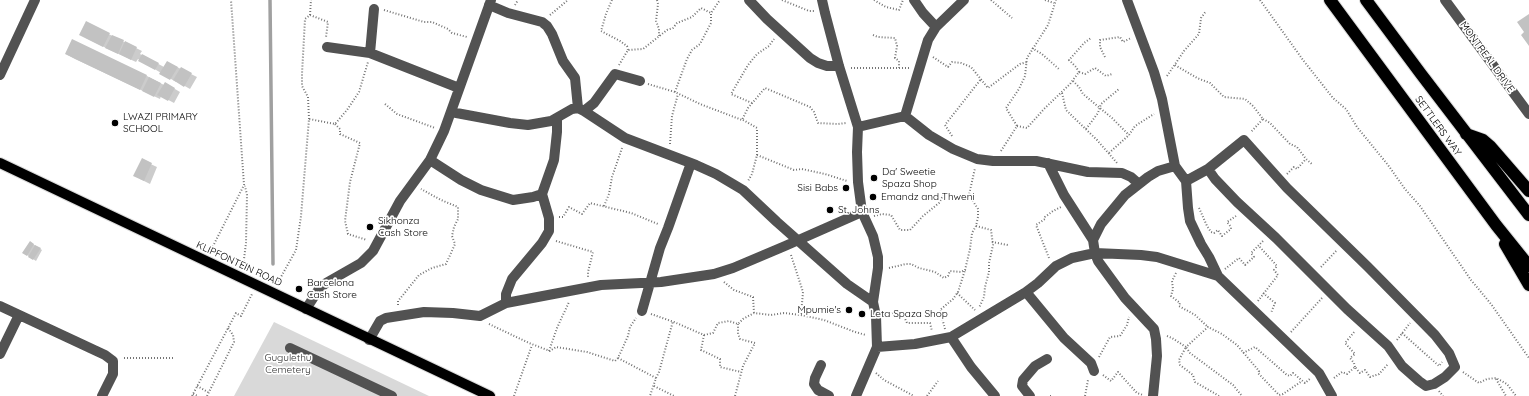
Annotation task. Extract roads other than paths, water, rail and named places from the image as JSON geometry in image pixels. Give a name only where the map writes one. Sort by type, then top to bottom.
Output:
[{"type":"highway","name":"SETTLERS WAY","points":[[1330,0],[1496,225],[1529,266]]},
{"type":"highway","name":"SETTLERS WAY","points":[[1366,0],[1466,134],[1529,215]]},
{"type":"highway","points":[[1466,134],[1483,140],[1490,146],[1529,191]]},
{"type":"highway","points":[[1496,225],[1508,251],[1529,285]]},
{"type":"main road","name":"KLIPFONTEIN ROAD","points":[[0,163],[369,340],[490,396]]},
{"type":"street","points":[[0,75],[35,0]]},
{"type":"street","points":[[749,0],[779,31],[810,58],[827,66],[840,66]]},
{"type":"street","points":[[822,0],[824,14],[858,124],[858,182],[864,216],[874,236],[878,257],[878,268],[873,302],[877,342],[869,368],[856,396]]},
{"type":"street","points":[[914,0],[923,14],[936,27]]},
{"type":"street","points":[[905,116],[924,51],[936,27],[964,0]]},
{"type":"street","points":[[1127,0],[1157,82],[1175,166],[1186,181],[1190,221],[1201,244],[1210,257],[1218,276],[1319,373],[1332,396]]},
{"type":"street","name":"MONTREAL DRIVE","points":[[1445,0],[1529,114]]},
{"type":"street","points":[[306,309],[320,289],[365,259],[378,243],[400,201],[414,184],[430,160],[444,131],[490,3],[508,13],[542,22],[547,26],[552,34],[563,61],[575,78],[581,110],[625,138],[666,155],[691,163],[716,174],[744,190],[777,222],[847,284],[873,302]]},
{"type":"street","points":[[370,53],[374,8]]},
{"type":"street","points":[[327,47],[370,53],[459,88]]},
{"type":"street","points":[[451,112],[510,123],[528,125],[540,124],[557,118],[569,110],[581,110],[594,103],[615,74],[640,81]]},
{"type":"street","points":[[858,124],[905,116],[929,135],[953,149],[977,159],[993,161],[1036,161],[1088,172],[1122,173],[1131,177],[1139,184]]},
{"type":"street","points":[[506,303],[506,294],[512,278],[542,243],[546,237],[550,224],[542,194],[554,160],[558,132],[557,118]]},
{"type":"street","points":[[1186,181],[1208,169],[1244,140],[1281,182],[1435,335],[1449,354],[1455,367],[1439,382],[1426,386],[1408,371],[1395,357],[1388,346],[1246,211],[1222,187],[1208,169]]},
{"type":"street","points":[[430,160],[461,180],[481,190],[513,200],[534,197],[542,194]]},
{"type":"street","points":[[642,311],[660,248],[691,163]]},
{"type":"street","points":[[1048,163],[1069,204],[1093,240],[1098,261],[1107,275],[1156,333],[1157,356],[1152,396]]},
{"type":"street","points":[[1093,240],[1101,224],[1111,210],[1125,195],[1158,171],[1175,166]]},
{"type":"street","points":[[369,340],[382,319],[402,315],[424,312],[480,316],[506,303],[601,285],[650,283],[714,274],[733,268],[799,240],[864,216]]},
{"type":"street","points":[[877,342],[915,344],[949,337],[1038,284],[1054,267],[1063,261],[1095,253],[1151,256],[1218,276]]},
{"type":"street","points":[[1026,292],[1064,338],[1092,367]]},
{"type":"street","points":[[0,306],[116,360],[113,374],[102,396]]},
{"type":"street","points":[[0,354],[19,315]]},
{"type":"street","points":[[949,337],[995,396]]},
{"type":"street","points":[[290,348],[392,396]]},
{"type":"street","points":[[1030,396],[1022,386],[1023,380],[1035,366],[1047,359]]},
{"type":"street","points":[[821,365],[814,378],[814,384],[818,390],[828,396]]},
{"type":"waterway","points":[[270,0],[273,264]]},
{"type":"place","name":"LWAZI PRIMARY SCHOOL","points":[[115,123]]},
{"type":"place","name":"Da' Sweetie Spaza Shop","points":[[874,178]]},
{"type":"place","name":"Sisi Babs","points":[[846,188]]},
{"type":"place","name":"Emandz and Thweni","points":[[873,197]]},
{"type":"place","name":"St. Johns","points":[[830,210]]},
{"type":"place","name":"Sikhonza Cash Store","points":[[370,227]]},
{"type":"place","name":"Barcelona Cash Store","points":[[299,289]]},
{"type":"place","name":"Mpumie's","points":[[849,310]]},
{"type":"place","name":"Leta Spaza Shop","points":[[862,314]]},
{"type":"park label","name":"Gugulethu Cemetery","points":[[288,364]]}]
